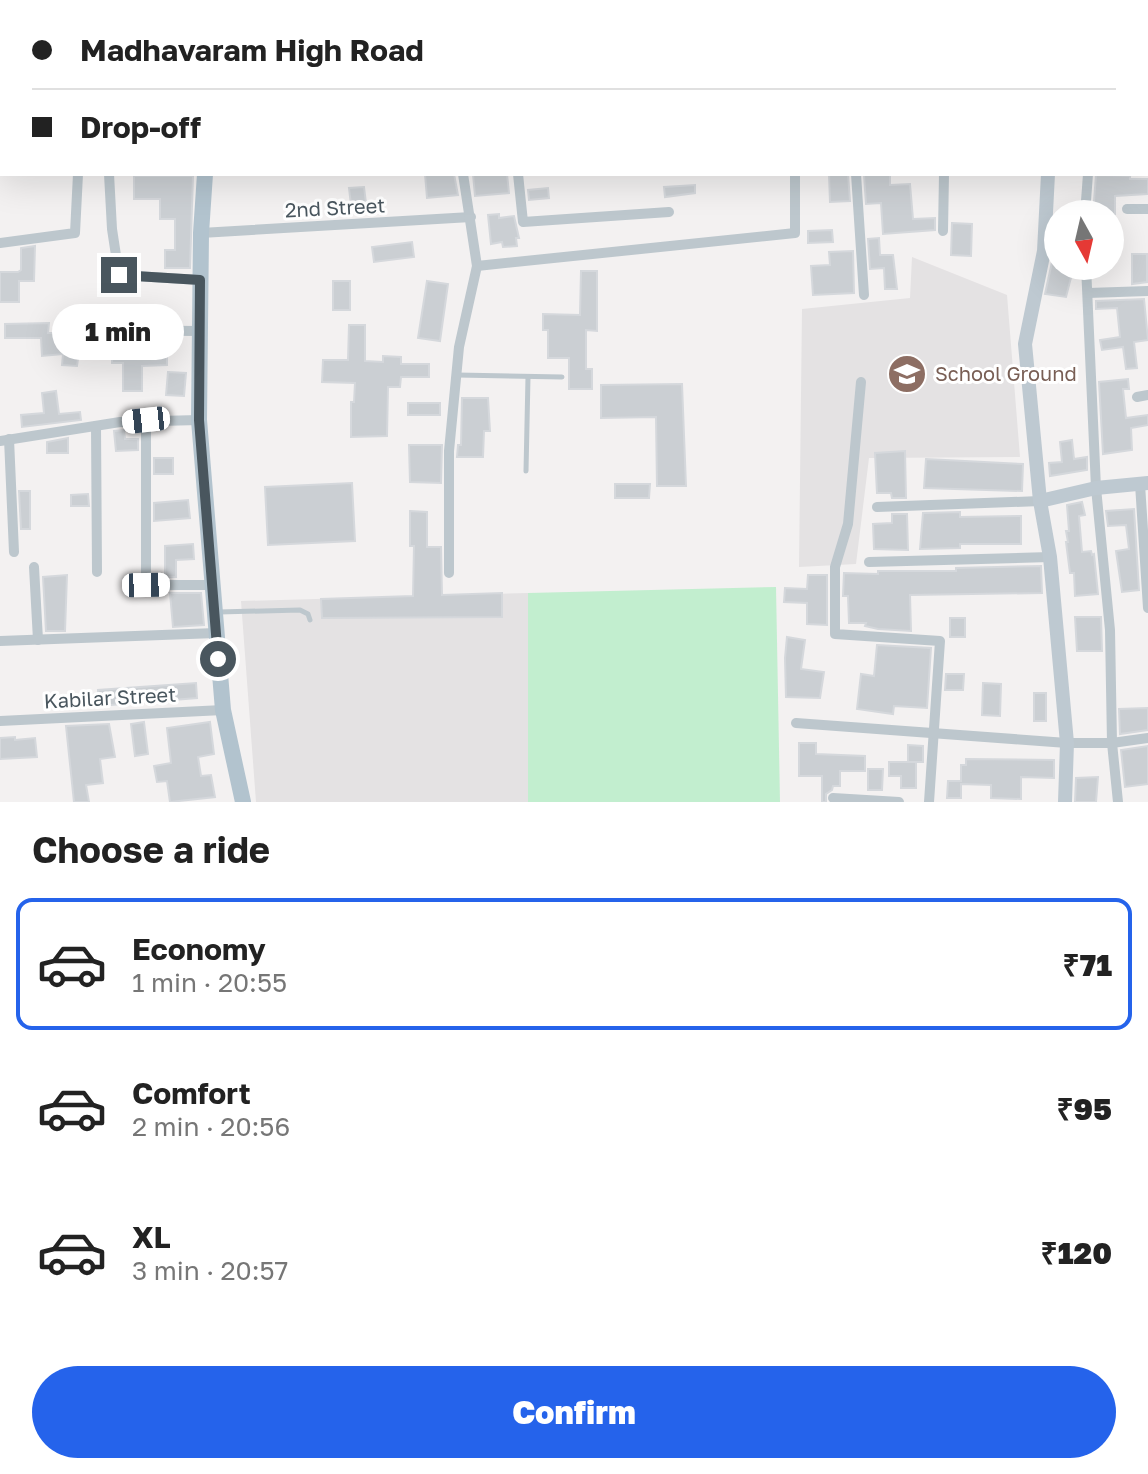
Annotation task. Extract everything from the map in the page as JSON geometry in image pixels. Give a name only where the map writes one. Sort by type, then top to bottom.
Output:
[{"type":"main road","points":[[205,176],[201,233],[199,420],[223,710],[243,802]]},
{"type":"street","points":[[0,243],[75,233],[78,176]]},
{"type":"street","points":[[109,176],[119,275],[200,280]]},
{"type":"street","points":[[449,573],[449,451],[459,347],[477,266],[463,176]]},
{"type":"street","points":[[518,176],[523,222],[669,212]]},
{"type":"street","points":[[477,266],[795,233],[795,176]]},
{"type":"street","points":[[856,176],[864,295]]},
{"type":"street","points":[[943,231],[944,176]]},
{"type":"street","points":[[1048,176],[1044,251],[1025,344],[1040,501],[1050,557],[1067,743],[1065,802]]},
{"type":"street","points":[[1086,200],[1088,176]]},
{"type":"street","points":[[1127,209],[1148,209]]},
{"type":"street","name":"2nd Street","points":[[201,233],[471,217]]},
{"type":"street","points":[[1087,280],[1096,488],[1110,630],[1112,743],[1118,802]]},
{"type":"street","points":[[1088,293],[1148,291]]},
{"type":"street","points":[[65,330],[200,331]]},
{"type":"street","points":[[861,382],[848,524],[835,567],[835,634],[940,641],[929,802]]},
{"type":"street","points":[[14,552],[4,440],[146,420],[199,420]]},
{"type":"street","points":[[146,420],[146,585],[212,585]]},
{"type":"street","points":[[96,426],[97,572]]},
{"type":"street","points":[[877,507],[1040,501],[1096,488],[1144,483],[1148,608]]},
{"type":"street","points":[[869,562],[1050,557]]},
{"type":"street","points":[[34,567],[38,640]]},
{"type":"street","points":[[0,641],[216,633]]},
{"type":"street","name":"Kabilar Street","points":[[0,721],[223,710]]},
{"type":"street","points":[[796,723],[1067,743],[1112,743],[1148,738]]},
{"type":"street","points":[[833,798],[899,802]]},
{"type":"lane","points":[[456,375],[562,377]]},
{"type":"lane","points":[[526,471],[528,377]]},
{"type":"lane","points":[[214,612],[300,610],[308,614],[310,620]]},
{"type":"shaded area","name":"School Ground","points":[[912,257],[1007,295],[1020,457],[869,458],[856,564],[799,567],[802,309],[910,298]]},
{"type":"shaded area","points":[[528,593],[528,802],[256,802],[241,601]]},
{"type":"green space","points":[[776,587],[780,802],[528,802],[528,593]]},
{"type":"building","points":[[134,176],[193,176],[190,268],[165,268],[165,250],[175,250],[175,219],[160,219],[160,199],[134,199]]},
{"type":"building","points":[[425,176],[454,176],[458,195],[427,198]]},
{"type":"building","points":[[473,176],[507,176],[509,193],[475,196]]},
{"type":"building","points":[[829,176],[848,176],[850,201],[830,202]]},
{"type":"building","points":[[864,176],[890,176],[890,185],[910,184],[913,219],[935,218],[935,230],[883,234],[881,203],[866,204]]},
{"type":"building","points":[[1096,176],[1148,179],[1148,194],[1115,196],[1115,200],[1094,200]]},
{"type":"building","points":[[695,185],[695,193],[665,197],[664,187]]},
{"type":"building","points":[[364,187],[366,203],[351,205],[349,188]]},
{"type":"building","points":[[548,188],[549,198],[529,200],[528,190]]},
{"type":"building","points":[[499,214],[499,218],[514,216],[519,238],[516,238],[517,246],[503,247],[502,242],[491,244],[488,215]]},
{"type":"building","points":[[952,223],[972,224],[971,256],[951,255]]},
{"type":"building","points":[[832,230],[833,242],[808,243],[808,231]]},
{"type":"building","points":[[879,238],[880,255],[893,255],[897,289],[885,289],[884,268],[870,269],[868,239]]},
{"type":"building","points":[[412,242],[414,257],[374,262],[372,247]]},
{"type":"building","points":[[35,246],[34,281],[19,281],[19,302],[0,302],[0,272],[21,270],[21,248]]},
{"type":"building","points":[[853,251],[854,293],[813,295],[811,266],[830,265],[829,252]]},
{"type":"building","points":[[1132,254],[1147,254],[1147,282],[1132,284]]},
{"type":"building","points":[[581,271],[597,271],[597,331],[586,330],[586,369],[592,369],[592,389],[569,389],[569,358],[548,358],[548,330],[543,330],[543,314],[580,315]]},
{"type":"building","points":[[1048,280],[1070,280],[1066,297],[1045,294]]},
{"type":"building","points":[[333,281],[350,281],[350,310],[333,310]]},
{"type":"building","points":[[427,281],[448,284],[440,341],[418,338]]},
{"type":"building","points":[[1144,299],[1148,340],[1134,342],[1137,368],[1126,369],[1123,347],[1102,350],[1100,340],[1120,337],[1117,308],[1096,309],[1096,301]]},
{"type":"building","points":[[49,323],[48,333],[58,333],[64,338],[81,338],[77,366],[62,365],[63,354],[42,356],[41,338],[5,338],[5,324]]},
{"type":"building","points":[[349,325],[365,325],[365,361],[383,362],[383,356],[401,357],[401,364],[429,364],[429,377],[401,377],[400,387],[388,387],[387,436],[351,437],[351,402],[354,402],[355,383],[322,382],[323,360],[348,360]]},
{"type":"building","points":[[112,338],[136,339],[136,354],[167,353],[167,365],[142,366],[142,391],[123,391],[123,363],[112,363]]},
{"type":"building","points":[[168,372],[186,373],[184,396],[166,395]]},
{"type":"building","points":[[1128,379],[1129,389],[1123,389],[1126,418],[1148,415],[1148,425],[1131,428],[1132,450],[1103,454],[1099,382]]},
{"type":"building","points":[[682,384],[686,486],[657,486],[656,417],[601,418],[601,385]]},
{"type":"building","points":[[56,391],[59,414],[80,412],[81,420],[22,427],[21,415],[44,413],[42,393]]},
{"type":"building","points":[[462,398],[488,398],[490,431],[484,431],[483,457],[457,457],[458,445],[461,445]]},
{"type":"building","points":[[408,403],[440,403],[440,415],[408,415]]},
{"type":"building","points":[[124,430],[125,439],[138,439],[138,450],[116,451],[114,431]]},
{"type":"building","points":[[68,438],[68,453],[47,453],[47,442]]},
{"type":"building","points":[[1072,440],[1074,459],[1087,457],[1087,470],[1050,476],[1049,463],[1062,462],[1060,442]]},
{"type":"building","points":[[409,445],[442,445],[441,483],[410,482]]},
{"type":"building","points":[[905,451],[906,498],[877,493],[875,453]]},
{"type":"building","points":[[154,458],[173,458],[173,474],[154,474]]},
{"type":"building","points":[[926,459],[1023,464],[1022,491],[924,488]]},
{"type":"building","points":[[352,483],[355,541],[268,545],[265,487]]},
{"type":"building","points":[[615,484],[650,484],[649,498],[615,498]]},
{"type":"building","points":[[19,491],[30,491],[30,529],[21,529]]},
{"type":"building","points":[[88,494],[89,506],[71,506],[71,495]]},
{"type":"building","points":[[188,500],[190,518],[154,521],[154,503]]},
{"type":"building","points":[[1082,502],[1085,515],[1079,516],[1082,552],[1091,551],[1094,554],[1098,594],[1075,596],[1074,573],[1070,573],[1066,542],[1066,531],[1069,531],[1067,505]]},
{"type":"building","points":[[1134,509],[1139,590],[1122,592],[1116,551],[1129,549],[1126,525],[1108,526],[1106,511]]},
{"type":"building","points":[[410,511],[427,512],[427,547],[441,547],[442,595],[502,593],[502,617],[322,618],[321,599],[413,596],[414,546],[410,546]]},
{"type":"building","points":[[960,512],[960,517],[1021,516],[1021,544],[960,544],[960,548],[920,549],[923,513]]},
{"type":"building","points":[[892,514],[907,514],[908,550],[874,549],[873,524],[892,523]]},
{"type":"building","points":[[193,544],[194,559],[176,560],[176,577],[165,577],[165,546]]},
{"type":"building","points":[[1041,566],[1042,593],[910,595],[911,631],[849,623],[848,596],[843,596],[844,573]]},
{"type":"building","points":[[67,575],[65,631],[46,631],[43,577]]},
{"type":"building","points":[[808,575],[827,575],[827,625],[807,624],[807,603],[784,602],[785,588],[807,589]]},
{"type":"building","points":[[170,593],[201,593],[204,625],[173,627]]},
{"type":"building","points":[[1075,617],[1101,617],[1102,651],[1077,651]]},
{"type":"building","points":[[950,618],[965,618],[965,637],[950,637]]},
{"type":"building","points":[[787,637],[805,640],[801,669],[824,672],[820,698],[786,697]]},
{"type":"building","points":[[877,645],[931,648],[927,708],[894,706],[893,714],[857,709],[861,674],[874,676]]},
{"type":"building","points":[[946,674],[964,674],[963,690],[945,690]]},
{"type":"building","points":[[196,683],[197,698],[99,706],[98,690]]},
{"type":"building","points":[[983,683],[1001,684],[1000,716],[982,715]]},
{"type":"building","points":[[1034,693],[1046,693],[1046,721],[1034,721]]},
{"type":"building","points":[[1148,708],[1148,730],[1120,734],[1119,709]]},
{"type":"building","points":[[144,722],[148,754],[135,756],[131,724]]},
{"type":"building","points":[[210,722],[214,754],[198,757],[201,776],[211,775],[215,797],[170,802],[167,781],[157,782],[154,766],[171,763],[167,728]]},
{"type":"building","points":[[109,724],[115,757],[100,759],[103,783],[86,785],[89,802],[74,802],[66,726]]},
{"type":"building","points":[[15,737],[15,740],[35,738],[37,757],[0,759],[0,738]]},
{"type":"building","points":[[799,743],[816,743],[816,754],[865,756],[865,771],[840,771],[840,786],[833,786],[826,794],[826,802],[822,802],[822,776],[799,776]]},
{"type":"building","points":[[908,745],[923,746],[923,762],[908,762]]},
{"type":"building","points":[[1148,746],[1148,784],[1125,787],[1121,750]]},
{"type":"building","points":[[966,759],[1054,760],[1054,778],[1021,777],[1021,799],[991,798],[991,785],[961,784],[961,798],[947,798],[948,781],[961,781],[961,765],[966,765]]},
{"type":"building","points":[[889,762],[916,762],[916,788],[901,788],[901,776],[889,776]]},
{"type":"building","points":[[868,769],[883,769],[882,790],[868,790]]},
{"type":"building","points":[[1098,777],[1096,802],[1075,802],[1076,778]]},
{"type":"place","name":"School Ground","points":[[907,374]]},
{"type":"route","points":[[119,275],[200,280],[199,420],[218,659]]}]
